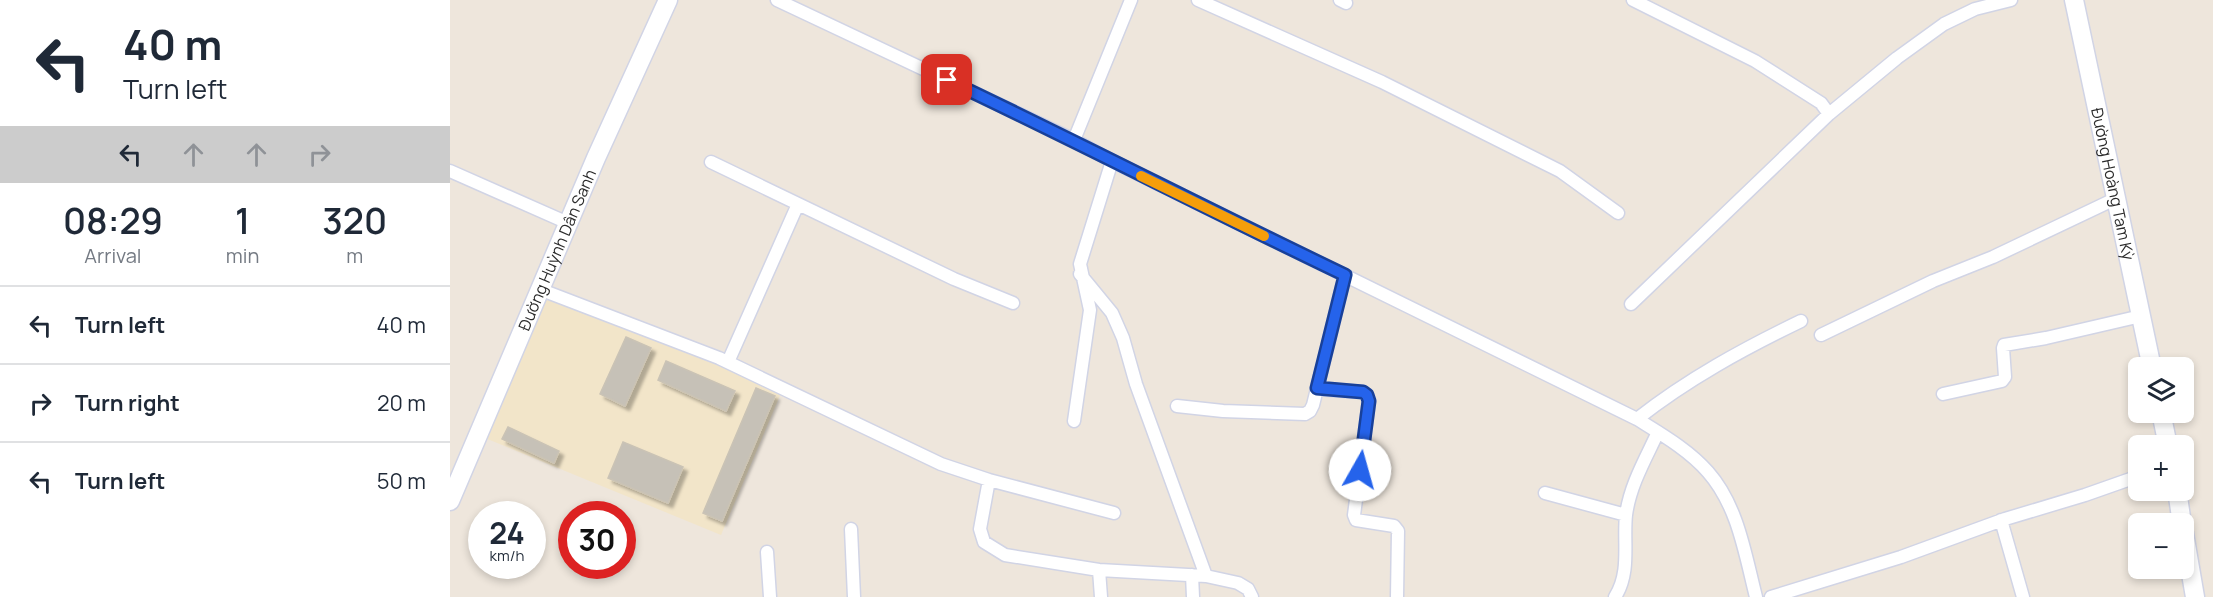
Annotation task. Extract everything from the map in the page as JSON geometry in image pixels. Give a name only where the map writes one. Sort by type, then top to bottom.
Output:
[{"type":"street","name":"Đường Huỳnh Dân Sanh","points":[[450,501],[539,289],[668,0]]},
{"type":"street","points":[[777,0],[1074,140],[1112,161],[1637,419],[1701,465],[1720,489],[1740,531],[1756,597]]},
{"type":"street","points":[[1074,140],[1131,0]]},
{"type":"street","points":[[1198,0],[1382,82],[1560,171],[1618,213]]},
{"type":"street","points":[[1633,0],[1755,61],[1821,104],[1829,114]]},
{"type":"street","points":[[1631,304],[1829,114],[1898,58],[1944,24],[1975,9],[2011,0]]},
{"type":"street","name":"Đường Hoàng Tam Kỳ","points":[[2074,0],[2150,357]]},
{"type":"street","points":[[1074,421],[1090,310],[1080,274],[1082,255],[1112,161]]},
{"type":"street","points":[[711,162],[954,279],[1013,303]]},
{"type":"street","points":[[450,171],[568,223]]},
{"type":"street","points":[[1821,335],[1933,281],[1993,257],[2116,198]]},
{"type":"street","points":[[728,362],[798,204]]},
{"type":"street","points":[[1080,274],[1112,313],[1123,338],[1136,384],[1206,576]]},
{"type":"street","points":[[1177,406],[1223,411],[1305,414],[1310,411],[1345,275]]},
{"type":"street","points":[[539,289],[728,362],[941,464],[989,480],[1114,513]]},
{"type":"street","points":[[1943,394],[2002,381],[2005,377],[2004,345],[2046,338],[2141,316]]},
{"type":"street","points":[[1637,419],[1656,404],[1742,349],[1801,321]]},
{"type":"street","points":[[1317,388],[1363,392],[1367,395],[1369,401],[1354,515],[1356,520],[1394,526],[1398,531],[1397,597]]},
{"type":"street","points":[[1614,597],[1626,567],[1626,515],[1634,485],[1658,432]]},
{"type":"street","points":[[989,480],[980,529],[984,542],[1005,555],[1099,570],[1206,576],[1238,583],[1248,589],[1252,597]]},
{"type":"street","points":[[1771,597],[1901,557],[2001,520],[2128,480]]},
{"type":"street","points":[[1545,493],[1626,515]]},
{"type":"street","points":[[2001,520],[2023,597]]},
{"type":"street","points":[[851,529],[854,597]]},
{"type":"street","points":[[767,552],[770,597]]},
{"type":"street","points":[[1099,570],[1101,597]]},
{"type":"street","points":[[1192,575],[1193,597]]},
{"type":"street","points":[[2192,579],[2195,597]]},
{"type":"shaded area","points":[[544,297],[717,363],[781,393],[721,535],[485,438]]},
{"type":"building","points":[[626,337],[651,348],[625,406],[600,394]]},
{"type":"building","points":[[666,361],[735,391],[726,411],[658,380]]},
{"type":"building","points":[[756,388],[775,396],[722,521],[703,513]]},
{"type":"building","points":[[508,427],[559,451],[554,463],[502,439]]},
{"type":"building","points":[[623,442],[683,467],[668,503],[608,478]]},
{"type":"slow traffic","points":[[1141,176],[1264,236]]},
{"type":"route","points":[[947,80],[1074,140],[1112,161],[1345,275],[1317,388],[1363,392],[1367,395],[1369,401],[1360,470]]}]
